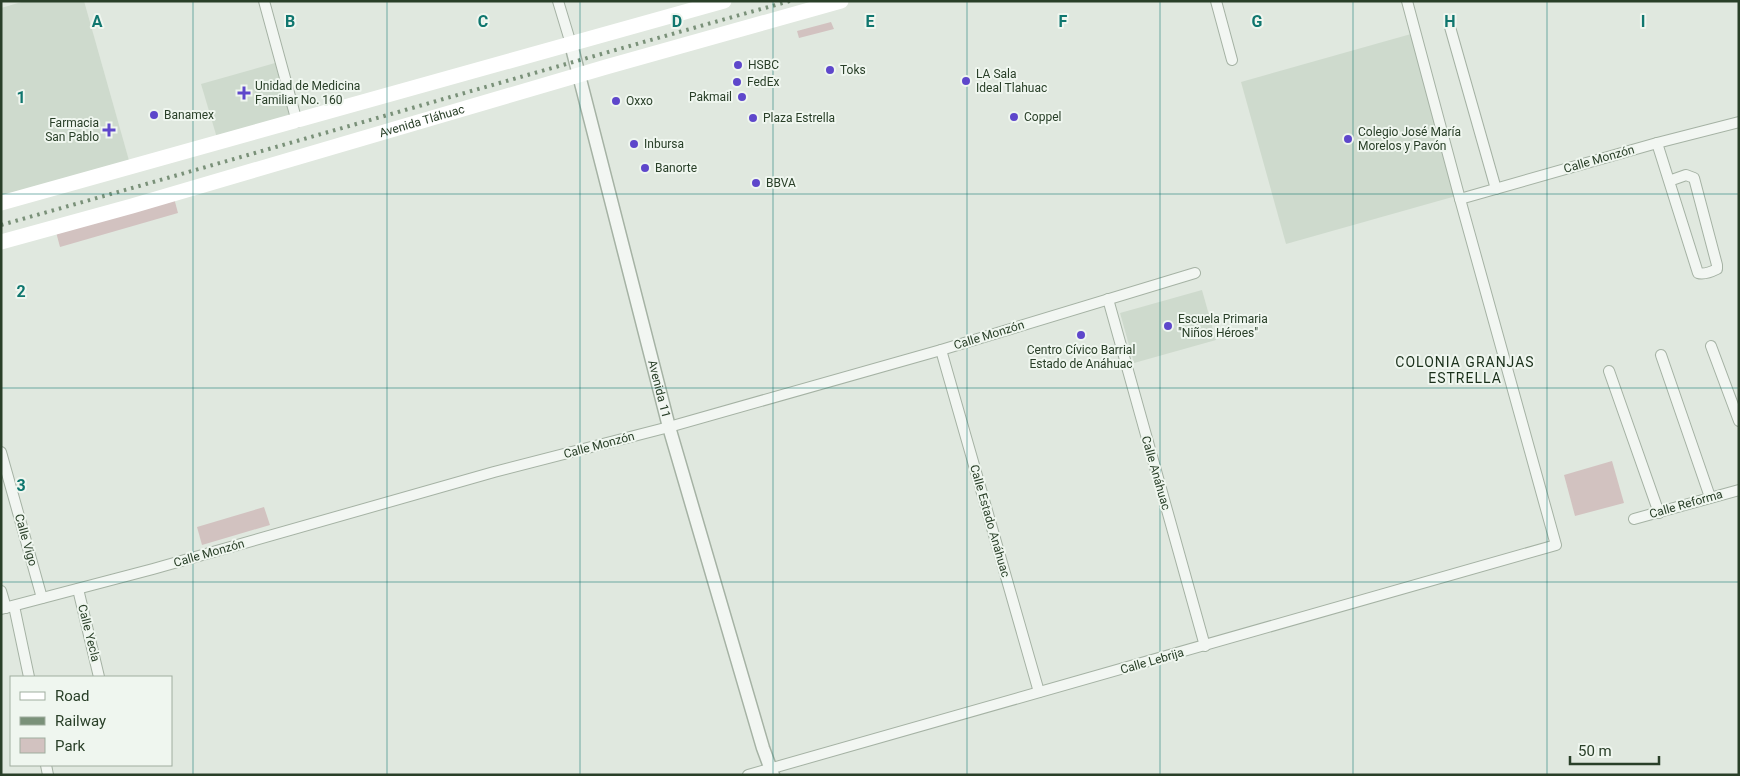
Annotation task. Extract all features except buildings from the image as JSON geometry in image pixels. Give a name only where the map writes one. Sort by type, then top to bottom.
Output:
[{"type":"main road","points":[[1,203],[297,122],[724,1]]},
{"type":"main road","name":"Avenida Tláhuac","points":[[1,242],[132,206],[578,74],[841,1]]},
{"type":"street","points":[[264,1],[297,122]]},
{"type":"street","name":"Avenida 11","points":[[558,1],[571,44],[669,427],[763,748],[772,772]]},
{"type":"street","points":[[1216,1],[1232,60]]},
{"type":"street","points":[[1407,1],[1460,199]]},
{"type":"street","points":[[1450,27],[1496,189]]},
{"type":"street","name":"Calle Monzón","points":[[1460,199],[1657,143],[1739,122]]},
{"type":"street","points":[[1657,143],[1698,273],[1702,275],[1713,271],[1717,269],[1718,265],[1694,178],[1686,175],[1670,180]]},
{"type":"street","name":"Calle Lebrija","points":[[748,775],[772,772],[1039,692],[1556,545],[1460,199]]},
{"type":"street","name":"Calle Monzón","points":[[7,608],[153,569],[485,475],[669,427],[941,350],[1195,273]]},
{"type":"street","name":"Calle Anáhuac","points":[[1108,299],[1205,646]]},
{"type":"street","points":[[1711,346],[1739,421]]},
{"type":"street","name":"Calle Estado Anáhuac","points":[[941,350],[1039,692]]},
{"type":"street","points":[[1661,355],[1710,497]]},
{"type":"street","points":[[1609,371],[1659,513]]},
{"type":"street","name":"Calle Vigo","points":[[1,452],[42,598]]},
{"type":"street","name":"Calle Reforma","points":[[1634,519],[1739,490]]},
{"type":"street","name":"Calle Yecla","points":[[78,589],[99,676]]},
{"type":"street","points":[[1,591],[29,676]]},
{"type":"shaded area","points":[[25,1],[84,1],[130,164],[1,201],[1,8]]},
{"type":"shaded area","name":"Colegio José María Morelos y Pavón","points":[[1411,34],[1456,196],[1286,244],[1241,82]]},
{"type":"shaded area","name":"Unidad de Medicina Familiar No. 160","points":[[275,63],[290,117],[217,138],[201,84]]},
{"type":"shaded area","name":"Escuela Primaria \"Niños Héroes\"","points":[[1202,290],[1216,340],[1134,363],[1120,313]]},
{"type":"green space","points":[[831,22],[834,29],[799,38],[797,31]]},
{"type":"green space","points":[[174,198],[178,213],[60,247],[56,232]]},
{"type":"green space","points":[[1612,461],[1624,503],[1575,516],[1564,475]]},
{"type":"green space","points":[[264,507],[270,525],[202,545],[197,527]]},
{"type":"railway","points":[[1,225],[790,1]]},
{"type":"place","name":"HSBC","points":[[738,65]]},
{"type":"place","name":"Toks","points":[[830,70]]},
{"type":"place","name":"LA Sala Ideal Tlahuac","points":[[966,81]]},
{"type":"place","name":"FedEx","points":[[737,82]]},
{"type":"place","name":"Unidad de Medicina Familiar No. 160","points":[[244,93]]},
{"type":"place","name":"Pakmail","points":[[742,97]]},
{"type":"place","name":"Oxxo","points":[[616,101]]},
{"type":"place","name":"Banamex","points":[[154,115]]},
{"type":"place","name":"Coppel","points":[[1014,117]]},
{"type":"place","name":"Plaza Estrella","points":[[753,118]]},
{"type":"place","name":"Farmacia San Pablo","points":[[109,130]]},
{"type":"place","name":"Colegio José María Morelos y Pavón","points":[[1348,139]]},
{"type":"place","name":"Inbursa","points":[[634,144]]},
{"type":"place","name":"Banorte","points":[[645,168]]},
{"type":"place","name":"BBVA","points":[[756,183]]},
{"type":"place","name":"Escuela Primaria \"Niños Héroes\"","points":[[1168,326]]},
{"type":"place","name":"Centro Cívico Barrial Estado de Anáhuac","points":[[1081,335]]},
{"type":"district","name":"COLONIA GRANJAS ESTRELLA","points":[[1465,370]]}]
